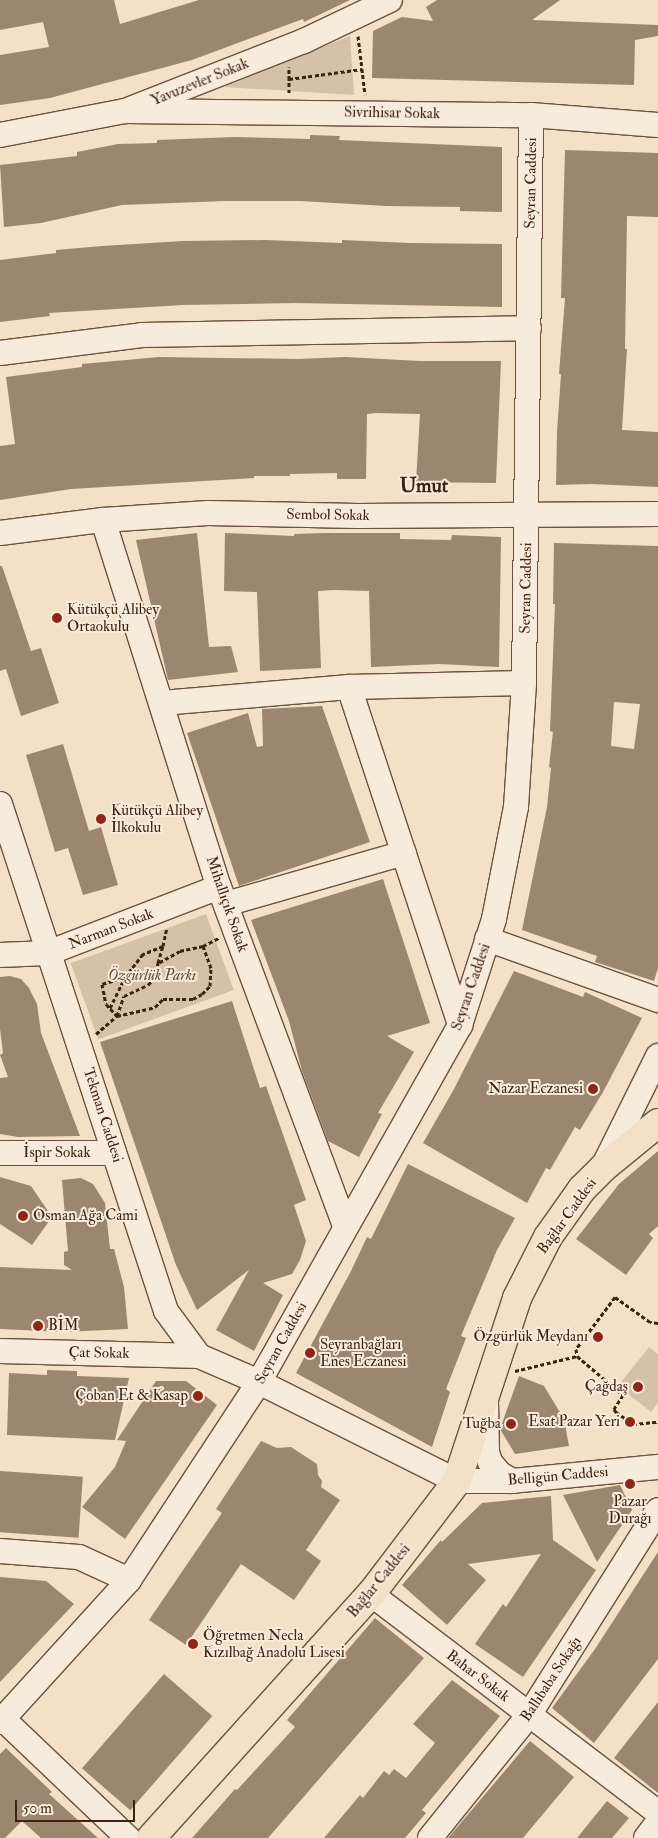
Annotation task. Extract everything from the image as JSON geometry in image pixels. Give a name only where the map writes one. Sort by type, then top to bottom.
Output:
[{"type":"main road","name":"Bağlar Caddesi","points":[[151,1838],[371,1594],[457,1481],[517,1298],[548,1237],[567,1210],[602,1168],[658,1123]]},
{"type":"street","name":"Yavuzevler Sokak","points":[[0,135],[125,112],[289,46],[390,0]]},
{"type":"street","name":"Sivrihisar Sokak","points":[[125,112],[532,115],[658,125]]},
{"type":"street","name":"Seyran Caddesi","points":[[2,1720],[129,1580],[259,1382],[345,1226],[460,1025],[494,918],[516,807],[524,683],[532,115]]},
{"type":"street","points":[[0,353],[142,335],[529,328]]},
{"type":"street","name":"Sembol Sokak","points":[[0,533],[103,520],[208,513],[358,516],[658,514]]},
{"type":"street","name":"Mihallıçık Sokak","points":[[103,520],[222,895],[345,1226]]},
{"type":"street","points":[[162,703],[350,687],[524,683]]},
{"type":"street","points":[[350,687],[460,1025]]},
{"type":"street","name":"Tekman Caddesi","points":[[0,804],[166,1311],[199,1356]]},
{"type":"street","name":"Narman Sokak","points":[[0,955],[48,953],[222,895],[404,853]]},
{"type":"street","points":[[487,939],[658,1000]]},
{"type":"street","points":[[602,1168],[658,1056]]},
{"type":"street","name":"İspir Sokak","points":[[0,1153],[114,1153]]},
{"type":"street","name":"Çat Sokak","points":[[0,1351],[199,1356]]},
{"type":"street","points":[[199,1356],[259,1382],[457,1481]]},
{"type":"street","name":"Bağlar Caddesi","points":[[489,1380],[487,1452],[494,1468],[512,1481]]},
{"type":"street","name":"Belligün Caddesi","points":[[457,1481],[512,1481],[658,1467]]},
{"type":"street","name":"Ballıbaba Sokağı","points":[[430,1838],[529,1715],[658,1510]]},
{"type":"street","points":[[0,1551],[79,1557],[129,1580]]},
{"type":"street","name":"Bahar Sokak","points":[[371,1594],[658,1813]]},
{"type":"street","points":[[2,1720],[128,1838]]},
{"type":"street","points":[[646,1838],[658,1822]]},
{"type":"path","points":[[356,16],[367,113]]},
{"type":"path","points":[[288,112],[289,46]]},
{"type":"path","points":[[289,79],[362,69]]},
{"type":"path","points":[[158,963],[180,951],[203,946],[235,930]]},
{"type":"path","points":[[110,1008],[125,977],[143,954],[163,946],[154,978],[148,985],[124,996],[117,1016]]},
{"type":"path","points":[[81,1047],[117,1016],[155,1007],[163,999],[193,998],[202,994],[210,986],[211,968],[203,946]]},
{"type":"path","points":[[117,1016],[102,994],[102,984],[125,977]]},
{"type":"path","points":[[658,1323],[650,1322],[615,1297],[576,1348],[577,1356],[623,1395],[614,1409],[616,1412],[633,1424],[658,1422]]},
{"type":"path","points":[[489,1380],[577,1356]]},
{"type":"green space","points":[[350,36],[354,95],[224,87]]},
{"type":"green space","name":"Özgürlük Parkı","points":[[206,914],[234,990],[98,1039],[71,963]]},
{"type":"green space","points":[[649,1347],[658,1354],[658,1403],[651,1412],[618,1386]]},
{"type":"building","points":[[0,0],[114,0],[120,24],[199,0],[350,0],[304,22],[303,19],[192,60],[50,98],[0,105],[0,55],[49,47],[43,22],[0,30]]},
{"type":"building","points":[[437,0],[560,0],[532,20],[658,25],[658,36],[635,40],[634,85],[372,78],[373,31],[402,17],[433,21],[426,7]]},
{"type":"building","points":[[310,135],[340,136],[339,140],[502,147],[502,212],[460,211],[460,207],[386,206],[300,201],[225,201],[122,205],[41,223],[4,227],[0,165],[77,156],[77,152],[118,144],[157,143],[157,140],[234,137],[310,139]]},
{"type":"building","points":[[565,150],[658,153],[658,217],[627,216],[625,349],[627,349],[622,430],[658,432],[658,487],[591,484],[556,485],[561,374],[559,374],[565,298],[561,298]]},
{"type":"building","points":[[265,240],[342,243],[342,240],[502,244],[502,307],[296,303],[183,305],[49,313],[50,316],[0,322],[0,260],[56,253],[56,250],[102,246],[183,241]]},
{"type":"building","points":[[159,357],[298,359],[345,357],[420,361],[501,361],[496,483],[416,482],[420,414],[376,413],[367,414],[366,479],[337,479],[337,473],[254,476],[254,478],[71,489],[0,500],[0,446],[15,444],[6,377],[82,367],[82,364]]},
{"type":"building","points":[[197,533],[209,647],[231,646],[238,672],[168,680],[136,540]]},
{"type":"building","points":[[225,533],[294,536],[294,534],[324,533],[400,533],[400,539],[451,540],[452,535],[501,537],[499,667],[439,664],[371,667],[369,591],[334,590],[318,591],[321,668],[260,671],[257,592],[224,591]]},
{"type":"building","points":[[554,543],[658,546],[658,968],[654,981],[595,962],[597,956],[522,930],[547,807],[551,768],[549,767],[553,732],[550,731],[555,604],[553,604]],"holes":[[[614,702],[640,704],[634,749],[611,746]]]},
{"type":"building","points":[[0,566],[2,566],[31,651],[41,648],[59,703],[21,716],[6,669],[0,671]]},
{"type":"building","points":[[322,706],[370,842],[239,886],[187,733],[248,713],[257,747],[263,746],[262,709]]},
{"type":"building","points":[[63,744],[89,831],[101,827],[118,885],[83,895],[68,848],[55,852],[26,755]]},
{"type":"building","points":[[383,879],[430,1023],[387,1036],[414,1052],[378,1113],[382,1114],[359,1157],[328,1141],[302,1071],[289,1021],[251,920]]},
{"type":"building","points":[[514,971],[583,997],[585,992],[642,1018],[603,1092],[580,1130],[575,1127],[550,1170],[546,1168],[527,1203],[423,1143],[454,1089]]},
{"type":"building","points":[[10,976],[21,979],[29,988],[37,1004],[41,1033],[80,1136],[18,1137],[0,1134],[0,1078],[8,1077],[0,1055],[3,1053],[0,1029],[0,977]]},
{"type":"building","points":[[232,1001],[260,1088],[266,1086],[306,1200],[294,1205],[306,1241],[300,1260],[292,1274],[263,1283],[283,1295],[254,1351],[216,1330],[249,1270],[197,1310],[176,1265],[100,1042]]},
{"type":"building","points":[[658,1151],[658,1226],[649,1234],[653,1238],[626,1275],[576,1239],[619,1184]]},
{"type":"building","points":[[408,1164],[515,1218],[497,1250],[461,1336],[466,1338],[446,1389],[450,1392],[432,1447],[296,1373],[351,1271],[367,1237],[371,1239]]},
{"type":"building","name":"Osman Ağa Cami","points":[[0,1177],[31,1186],[52,1217],[32,1245],[0,1224]]},
{"type":"building","points":[[81,1178],[93,1184],[105,1203],[110,1249],[114,1249],[124,1287],[128,1329],[63,1332],[0,1329],[0,1267],[72,1270],[64,1265],[64,1252],[68,1251],[62,1180]]},
{"type":"building","points":[[47,1370],[77,1371],[77,1376],[129,1378],[115,1440],[7,1435],[9,1373],[47,1375]]},
{"type":"building","points":[[519,1376],[544,1386],[564,1419],[569,1446],[515,1454],[500,1429]]},
{"type":"building","points":[[156,1381],[186,1381],[217,1405],[125,1539],[82,1507],[115,1467],[126,1441],[117,1440]]},
{"type":"building","name":"Öğretmen Necla Kızılbağ Anadolu Lisesi","points":[[261,1441],[277,1448],[291,1447],[317,1464],[318,1475],[322,1481],[321,1487],[340,1500],[306,1550],[321,1561],[294,1600],[241,1564],[186,1645],[149,1620],[222,1513],[216,1509]]},
{"type":"building","points":[[0,1471],[83,1477],[79,1538],[0,1532]]},
{"type":"building","points":[[620,1485],[632,1510],[597,1562],[563,1495]]},
{"type":"building","points":[[551,1496],[553,1540],[596,1570],[523,1677],[475,1644],[503,1604],[506,1607],[541,1554],[468,1564],[486,1580],[447,1625],[402,1585],[441,1540],[442,1542],[482,1503]]},
{"type":"building","points":[[658,1552],[658,1659],[594,1743],[552,1708],[595,1649]]},
{"type":"building","points":[[0,1577],[46,1581],[74,1604],[0,1682]]},
{"type":"building","points":[[375,1618],[424,1658],[268,1838],[192,1838],[235,1789],[237,1790],[295,1727],[287,1720]]},
{"type":"building","points":[[164,1674],[212,1716],[130,1810],[82,1768]]},
{"type":"building","points":[[452,1680],[500,1716],[422,1810],[426,1813],[405,1838],[324,1838],[360,1795],[363,1798],[384,1771],[389,1775],[394,1769],[406,1778],[435,1743],[413,1724]]},
{"type":"building","points":[[658,1702],[658,1793],[614,1758]]},
{"type":"building","points":[[530,1741],[574,1777],[523,1838],[448,1838]]},
{"type":"building","points":[[6,1748],[52,1792],[49,1794],[98,1838],[41,1838],[22,1821],[5,1838],[0,1838],[0,1754]]},
{"type":"building","points":[[607,1801],[629,1818],[612,1838],[577,1838]]},
{"type":"place","name":"Kütükçü Alibey Ortaokulu","points":[[57,618]]},
{"type":"place","name":"Kütükçü Alibey İlkokulu","points":[[101,819]]},
{"type":"place","name":"Nazar Eczanesi","points":[[593,1089]]},
{"type":"place","name":"Osman Ağa Cami","points":[[23,1216]]},
{"type":"place","name":"BİM","points":[[38,1326]]},
{"type":"place","name":"Özgürlük Meydanı","points":[[598,1337]]},
{"type":"place","name":"Seyranbağları Enes Eczanesi","points":[[310,1353]]},
{"type":"place","name":"Çağdaş","points":[[638,1387]]},
{"type":"place","name":"Çoban Et & Kasap","points":[[198,1396]]},
{"type":"place","name":"Esat Pazar Yeri","points":[[630,1422]]},
{"type":"place","name":"Tuğba","points":[[511,1424]]},
{"type":"place","name":"Pazar Durağı","points":[[630,1484]]},
{"type":"place","name":"Öğretmen Necla Kızılbağ Anadolu Lisesi","points":[[193,1644]]},
{"type":"district","name":"Umut","points":[[424,485]]}]
